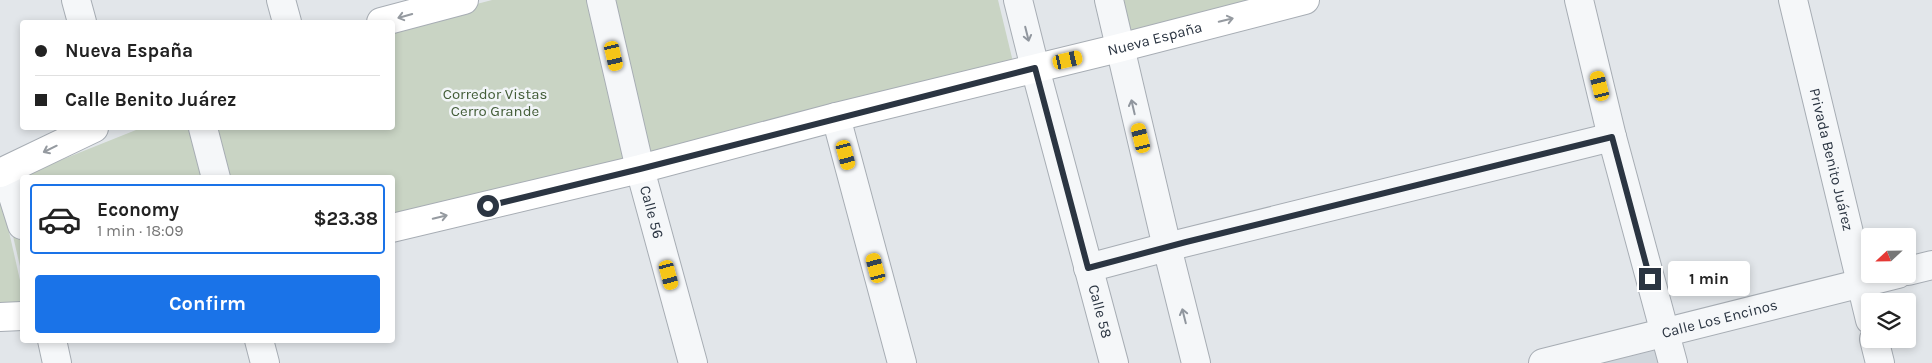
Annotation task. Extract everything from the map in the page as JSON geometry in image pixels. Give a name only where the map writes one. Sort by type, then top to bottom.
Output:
[{"type":"street","points":[[76,0],[81,20]]},
{"type":"street","points":[[281,0],[286,20]]},
{"type":"street","points":[[389,20],[464,0]]},
{"type":"street","name":"Calle 56","points":[[601,0],[640,169],[693,363]]},
{"type":"street","name":"Calle 58","points":[[1018,0],[1114,363]]},
{"type":"street","points":[[1109,0],[1166,247],[1196,363]]},
{"type":"street","name":"Nueva España","points":[[395,227],[640,169],[836,117],[1119,48],[1305,0]]},
{"type":"street","points":[[1580,0],[1612,137],[1673,363]]},
{"type":"street","name":"Privada Benito Juárez","points":[[1793,0],[1861,279]]},
{"type":"street","points":[[836,117],[902,363]]},
{"type":"street","points":[[20,219],[11,190],[0,173],[90,130]]},
{"type":"street","points":[[204,130],[215,175]]},
{"type":"street","points":[[1088,268],[1612,137]]},
{"type":"street","points":[[1916,269],[1932,265]]},
{"type":"street","name":"Privada Benito Juárez","points":[[1862,283],[1864,293]]},
{"type":"street","name":"Calle Los Encinos","points":[[1543,363],[1862,283]]},
{"type":"street","points":[[0,317],[20,316]]},
{"type":"street","points":[[53,343],[57,363]]},
{"type":"street","points":[[260,343],[265,363]]},
{"type":"street","points":[[1876,348],[1880,363]]},
{"type":"shaded area","points":[[1655,349],[1659,363],[1594,363]]},
{"type":"green space","name":"Corredor Vistas Cerro Grande","points":[[492,0],[592,0],[631,175],[395,229],[395,175],[216,175],[204,130],[395,130],[395,25]]},
{"type":"green space","points":[[598,0],[998,0],[1014,66],[637,175]]},
{"type":"green space","points":[[1094,0],[1291,0],[1106,48]]},
{"type":"green space","points":[[136,130],[201,130],[213,175],[24,175]]},
{"type":"green space","points":[[20,176],[20,266],[1,184]]},
{"type":"green space","points":[[0,192],[20,280],[20,312],[0,313]]},
{"type":"route","points":[[488,206],[1035,68],[1088,268],[1612,137],[1650,279]]}]
